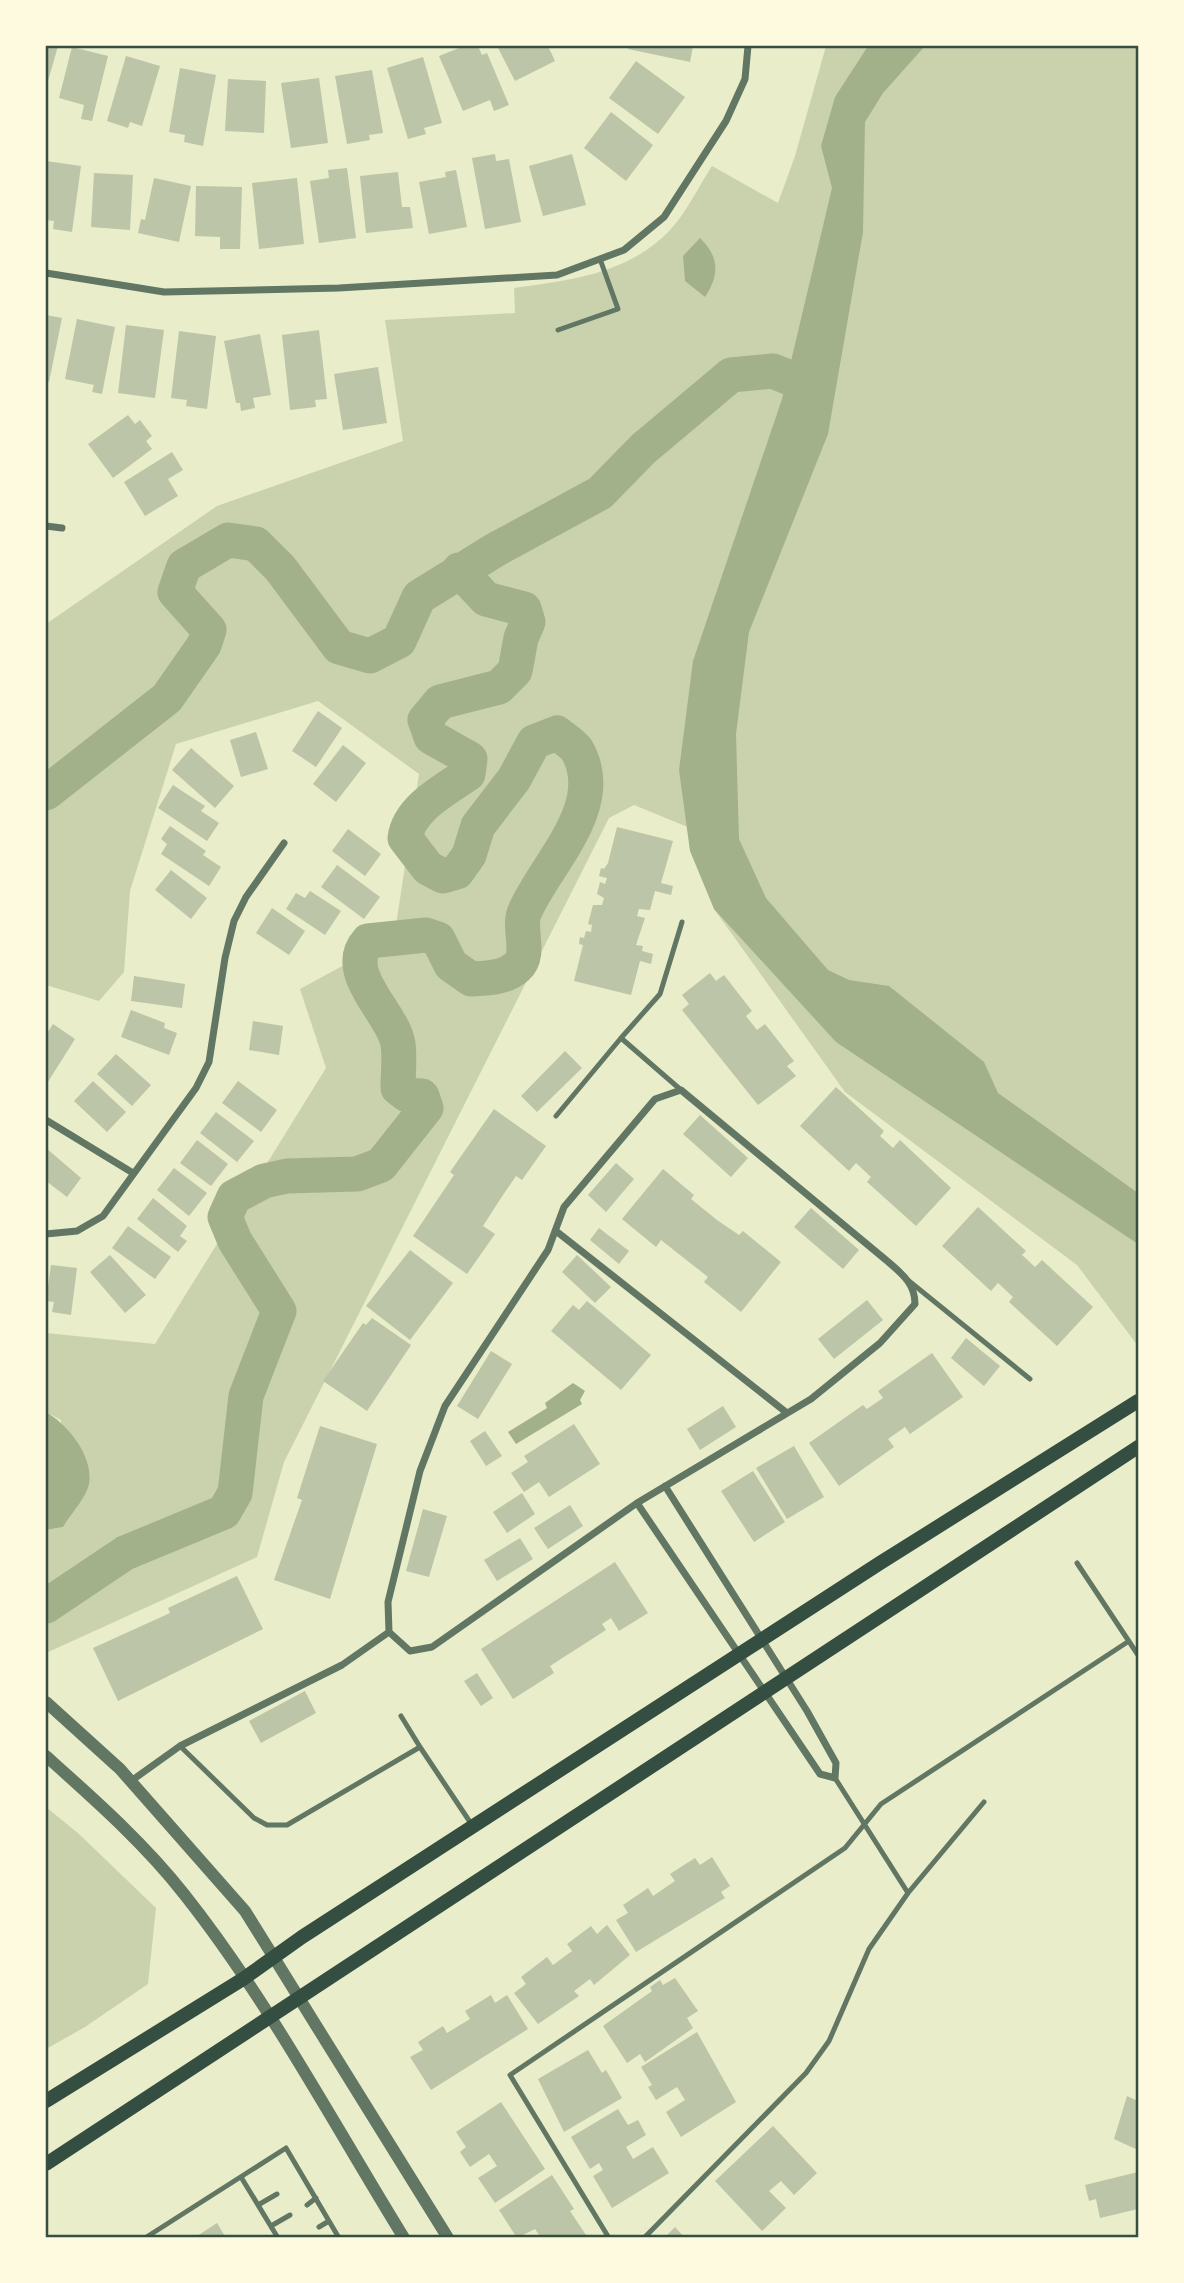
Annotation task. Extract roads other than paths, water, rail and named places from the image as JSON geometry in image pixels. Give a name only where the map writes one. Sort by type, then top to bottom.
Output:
[{"type":"main road","points":[[46,2101],[243,1979],[738,1656],[1139,1401]]},
{"type":"main road","points":[[46,2164],[788,1680],[1139,1447]]},
{"type":"street","points":[[46,273],[164,292],[326,288],[557,275],[624,250],[664,217],[726,121],[745,79],[748,46]]},
{"type":"street","points":[[46,526],[62,528]]},
{"type":"street","points":[[46,1234],[78,1231],[103,1216],[196,1088],[209,1062],[225,958],[234,921],[246,897],[284,843]]},
{"type":"street","points":[[681,1090],[909,1281],[915,1294],[915,1304],[880,1343],[811,1399],[637,1503],[432,1647],[410,1651],[389,1632],[388,1602],[420,1471],[445,1406],[548,1250],[564,1207],[655,1099],[681,1090]]},
{"type":"street","points":[[46,1120],[133,1173]]},
{"type":"street","points":[[556,1231],[788,1413]]},
{"type":"street","points":[[637,1503],[820,1774],[835,1778],[836,1763],[788,1680],[665,1486]]},
{"type":"street","points":[[131,1781],[180,1746],[342,1665],[389,1632]]},
{"type":"street","points":[[47,1704],[131,1781],[237,1902],[301,1997],[448,2238]]},
{"type":"street","points":[[46,1756],[151,1855],[184,1894],[269,2018],[404,2238]]},
{"type":"lane","points":[[558,330],[618,309],[600,259]]},
{"type":"lane","points":[[556,1116],[660,995],[681,922]]},
{"type":"lane","points":[[621,1038],[681,1090]]},
{"type":"lane","points":[[909,1281],[1030,1379]]},
{"type":"lane","points":[[1077,1563],[1139,1655]]},
{"type":"lane","points":[[610,2238],[510,2075],[845,1848],[881,1804],[1129,1641]]},
{"type":"lane","points":[[401,1716],[473,1827]]},
{"type":"lane","points":[[180,1746],[254,1818],[267,1825],[287,1825],[420,1747]]},
{"type":"lane","points":[[835,1778],[908,1893]]},
{"type":"lane","points":[[644,2238],[806,2073],[829,2041],[869,1949],[908,1893],[984,1802]]},
{"type":"lane","points":[[145,2238],[286,2148],[339,2238]]},
{"type":"lane","points":[[241,2176],[278,2238]]},
{"type":"lane","points":[[294,2183],[303,2178]]},
{"type":"lane","points":[[258,2205],[277,2194]]},
{"type":"lane","points":[[307,2205],[316,2198]]},
{"type":"lane","points":[[271,2226],[290,2215]]},
{"type":"lane","points":[[319,2227],[329,2221]]},
{"type":"waterway","points":[[46,793],[167,698],[204,645],[209,630],[175,592],[184,566],[228,540],[256,544],[280,568],[339,647],[370,656],[399,641],[419,597],[495,550],[600,493],[643,449],[731,375],[773,371],[814,388]]},
{"type":"waterway","points":[[46,1606],[125,1553],[224,1512],[235,1493],[246,1396],[279,1311],[235,1241],[225,1217],[234,1197],[264,1181],[287,1176],[357,1174],[381,1165],[426,1108],[422,1096],[407,1095],[398,1088],[398,1044],[360,966],[361,953],[368,941],[426,935],[438,939],[451,965],[471,979],[501,975],[512,971],[521,962],[525,911],[571,834],[580,813],[585,792],[585,771],[577,750],[557,733],[534,742],[514,779],[478,826],[469,855],[457,872],[443,876],[428,868],[405,838],[408,827],[421,809],[468,774],[470,759],[431,737],[425,720],[440,702],[499,687],[515,671],[521,638],[528,622],[524,609],[486,599],[459,570]]}]
